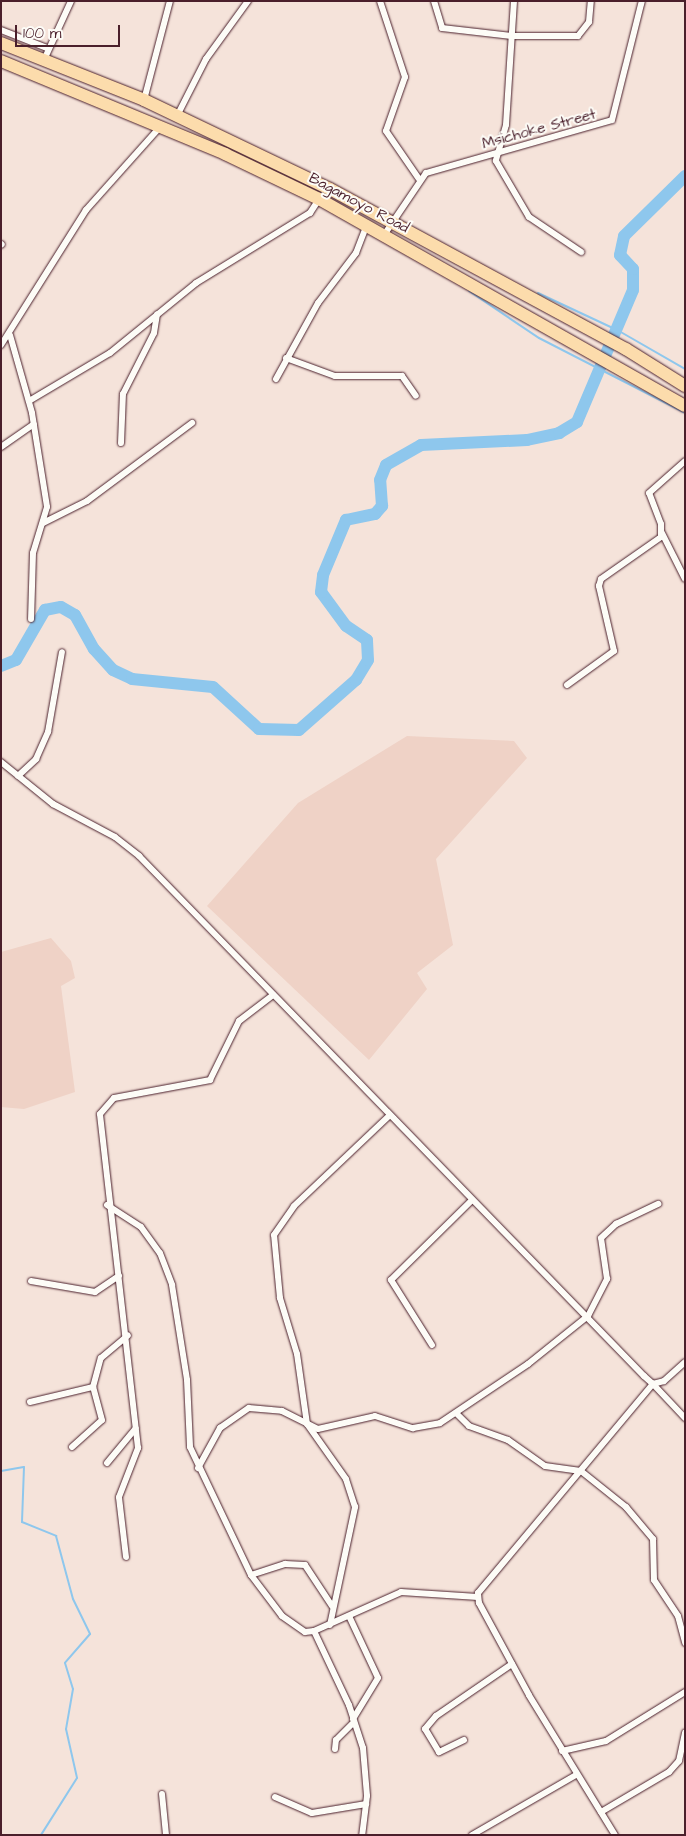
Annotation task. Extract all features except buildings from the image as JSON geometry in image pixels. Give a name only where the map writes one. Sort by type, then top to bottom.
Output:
[{"type":"highway","name":"Bagamoyo Road","points":[[1,43],[46,54],[177,116],[391,222],[626,348],[685,386]]},
{"type":"highway","name":"Bagamoyo Road","points":[[1,61],[160,127],[318,199],[367,225],[579,349],[685,406]]},
{"type":"street","points":[[1,30],[46,54],[71,1]]},
{"type":"street","points":[[144,100],[170,1]]},
{"type":"street","points":[[177,116],[206,59],[248,1]]},
{"type":"street","points":[[380,1],[404,77],[386,131],[419,179],[384,235]]},
{"type":"street","points":[[434,1],[442,28],[512,36],[578,36],[589,22],[591,1]]},
{"type":"street","points":[[514,1],[506,125],[498,154],[498,167],[529,217],[581,252]]},
{"type":"street","name":"Msichoke Street","points":[[419,179],[434,170],[498,154],[612,120],[642,1]]},
{"type":"street","points":[[1,345],[10,335],[86,210],[160,127]]},
{"type":"street","points":[[29,401],[90,367],[157,314],[261,240],[310,213],[318,199]]},
{"type":"street","points":[[276,379],[286,358],[356,253],[367,225]]},
{"type":"street","points":[[121,442],[123,394],[154,333],[157,314]]},
{"type":"street","points":[[10,335],[34,424],[47,507],[33,553],[31,619]]},
{"type":"street","points":[[286,358],[335,376],[402,376],[416,396]]},
{"type":"street","points":[[1,447],[34,424]]},
{"type":"street","points":[[43,523],[87,501],[192,424]]},
{"type":"street","points":[[685,462],[648,494],[662,533],[685,579]]},
{"type":"street","points":[[567,685],[614,651],[599,586],[602,579],[658,540],[662,533]]},
{"type":"street","points":[[18,776],[36,759],[48,732],[62,652]]},
{"type":"street","points":[[1,762],[53,804],[115,837],[139,856],[472,1200],[588,1316],[685,1418]]},
{"type":"street","points":[[126,1557],[118,1497],[138,1448],[128,1335],[107,1205],[100,1114],[106,1102],[210,1080],[239,1021],[273,994]]},
{"type":"street","points":[[330,1625],[332,1606],[355,1507],[346,1479],[306,1424],[297,1354],[280,1298],[274,1234],[294,1206],[390,1115]]},
{"type":"street","points":[[432,1345],[391,1280],[472,1200]]},
{"type":"street","points":[[198,1468],[220,1428],[249,1408],[282,1412],[306,1424],[330,1429],[375,1416],[425,1429],[456,1413],[588,1316],[606,1279],[601,1238],[616,1224],[658,1204]]},
{"type":"street","points":[[107,1205],[141,1227],[168,1272],[187,1380],[186,1426],[198,1468],[250,1575],[282,1616],[305,1632],[330,1625],[413,1590],[478,1597]]},
{"type":"street","points":[[30,1281],[95,1292],[119,1276]]},
{"type":"street","points":[[72,1447],[102,1420],[93,1387],[101,1358],[128,1335]]},
{"type":"street","points":[[615,1835],[562,1751],[512,1664],[478,1597],[480,1588],[653,1384],[672,1377],[685,1362]]},
{"type":"street","points":[[30,1402],[93,1387]]},
{"type":"street","points":[[456,1413],[469,1426],[508,1440],[545,1466],[581,1470],[650,1532],[654,1580],[678,1616],[685,1642]]},
{"type":"street","points":[[107,1463],[136,1427]]},
{"type":"street","points":[[250,1575],[285,1564],[305,1565],[332,1606]]},
{"type":"street","points":[[336,1749],[336,1740],[354,1720],[378,1678],[349,1616]]},
{"type":"street","points":[[314,1631],[354,1720],[367,1772],[366,1804],[362,1835]]},
{"type":"street","points":[[464,1740],[439,1752],[426,1726],[512,1664]]},
{"type":"street","points":[[562,1751],[606,1741],[685,1692]]},
{"type":"street","points":[[601,1812],[669,1772],[679,1761],[685,1733]]},
{"type":"street","points":[[472,1835],[576,1775]]},
{"type":"street","points":[[162,1794],[166,1835]]},
{"type":"street","points":[[275,1797],[312,1813],[366,1804]]},
{"type":"shaded area","points":[[407,736],[514,741],[527,758],[436,859],[453,945],[417,973],[427,989],[369,1060],[207,906],[298,803]]},
{"type":"shaded area","points":[[51,938],[71,961],[75,978],[61,986],[75,1092],[24,1109],[1,1107],[1,952]]},
{"type":"waterway","points":[[1,666],[16,660],[45,610],[61,607],[75,615],[94,649],[113,670],[132,679],[213,687],[259,729],[299,730],[356,680],[368,660],[367,640],[346,626],[321,592],[323,575],[346,520],[375,514],[382,506],[380,480],[386,465],[421,445],[527,440],[559,433],[577,422],[633,290],[633,269],[620,255],[624,236],[685,176]]},
{"type":"waterway","points":[[469,291],[539,338],[685,413]]},
{"type":"waterway","points":[[538,293],[619,331],[685,369]]},
{"type":"waterway","points":[[1,1471],[24,1467],[22,1522],[56,1536],[73,1599],[90,1634],[65,1663],[73,1689],[66,1729],[77,1778],[41,1835]]}]
